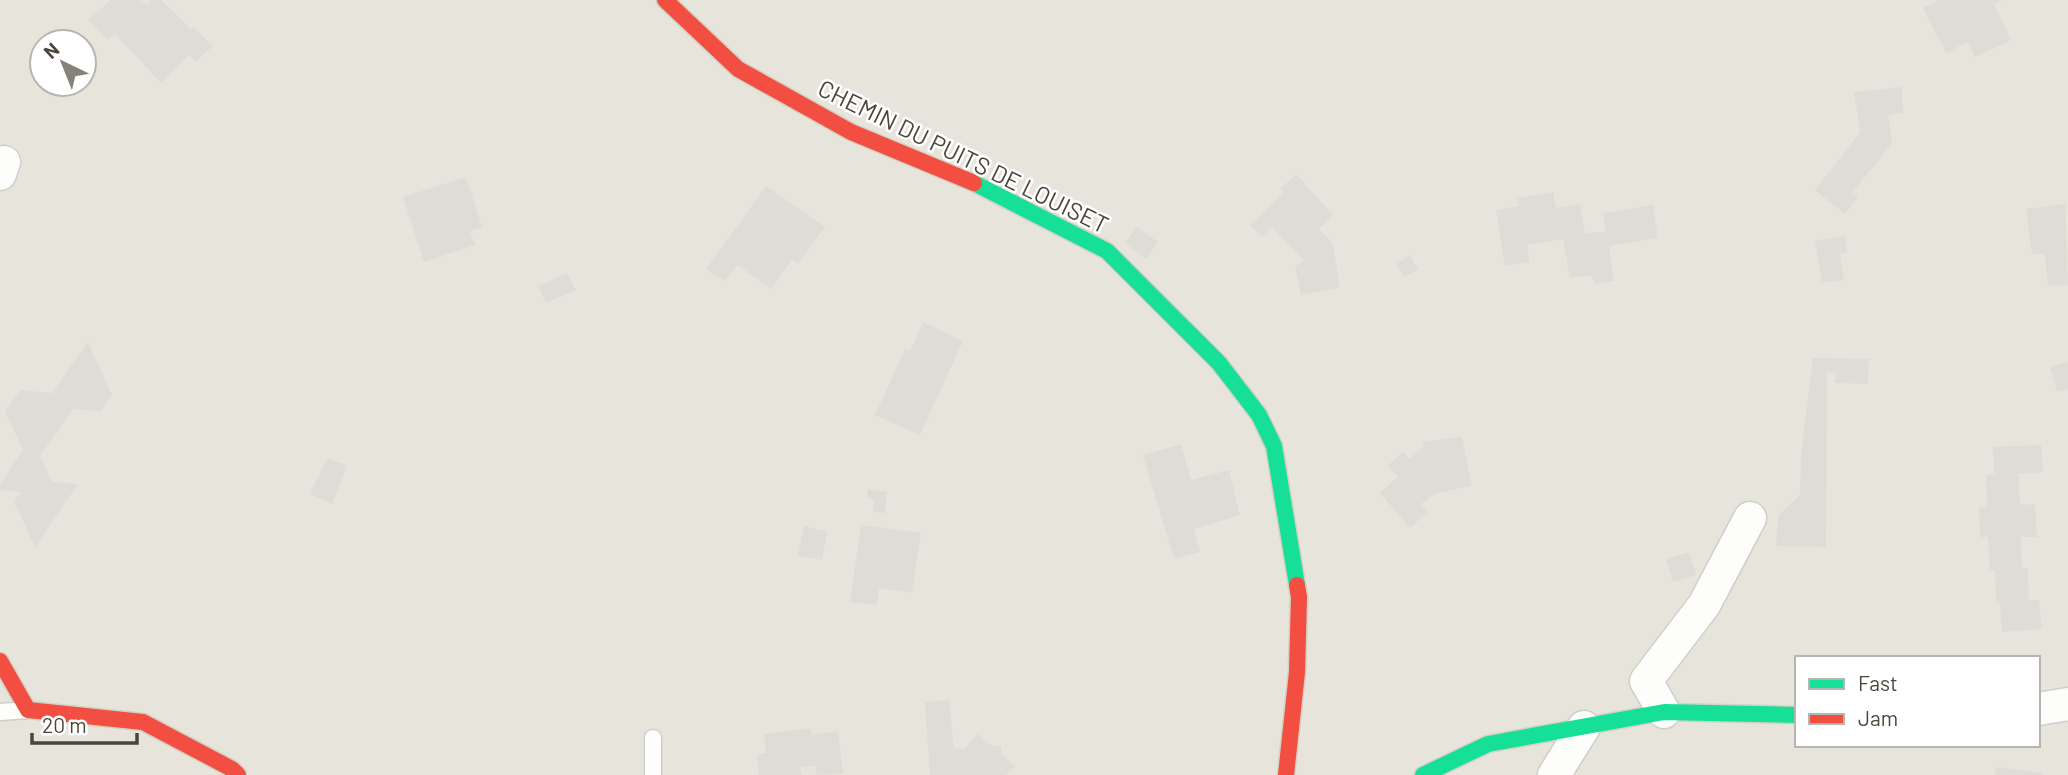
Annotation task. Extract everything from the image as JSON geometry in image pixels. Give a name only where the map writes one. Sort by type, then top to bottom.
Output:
[{"type":"street","name":"CHEMIN DU PUITS DE LOUISET","points":[[665,0],[738,69],[852,132],[982,186],[1107,251],[1219,363],[1259,415],[1274,446],[1300,597],[1297,672],[1286,775]]},
{"type":"street","points":[[1664,712],[1646,681],[1703,604],[1751,518]]},
{"type":"street","points":[[0,661],[28,710],[143,722],[232,769],[238,775]]},
{"type":"street","points":[[2040,709],[2068,704]]},
{"type":"street","points":[[1423,775],[1488,744],[1664,712],[1795,715]]},
{"type":"street","points":[[1554,775],[1584,727]]},
{"type":"lane","points":[[0,712],[28,710]]},
{"type":"lane","points":[[653,738],[653,775]]},
{"type":"shaded area","points":[[0,0],[2068,0],[2068,775],[0,775]]},
{"type":"building","points":[[111,0],[141,0],[146,5],[152,0],[161,0],[213,46],[195,62],[189,55],[161,83],[116,35],[108,40],[88,20]]},
{"type":"building","points":[[1938,0],[2002,0],[1994,4],[2011,40],[1975,57],[1968,42],[1946,53],[1923,8]]},
{"type":"building","points":[[1902,87],[1903,113],[1888,115],[1892,143],[1852,193],[1858,197],[1845,214],[1815,190],[1860,132],[1854,92]]},
{"type":"building","points":[[1296,174],[1333,215],[1319,229],[1333,244],[1340,287],[1301,295],[1295,267],[1304,260],[1272,227],[1262,237],[1250,225],[1284,193],[1280,189]]},
{"type":"building","points":[[466,177],[482,227],[470,231],[475,245],[424,262],[403,197]]},
{"type":"building","points":[[766,186],[825,227],[798,264],[792,260],[771,289],[738,265],[724,281],[706,269]]},
{"type":"building","points":[[1553,192],[1556,208],[1580,204],[1585,234],[1606,231],[1603,213],[1653,205],[1658,238],[1609,246],[1614,281],[1594,284],[1592,275],[1570,278],[1563,239],[1527,245],[1530,262],[1505,266],[1496,210],[1519,206],[1517,198]]},
{"type":"building","points":[[2065,204],[2068,285],[2048,286],[2045,254],[2032,254],[2026,209]]},
{"type":"building","points":[[1137,227],[1158,242],[1146,259],[1125,243]]},
{"type":"building","points":[[1845,236],[1847,253],[1840,254],[1844,280],[1822,282],[1815,241]]},
{"type":"building","points":[[1410,255],[1418,269],[1404,277],[1396,264]]},
{"type":"building","points":[[567,273],[576,290],[546,303],[538,286]]},
{"type":"building","points":[[923,322],[963,341],[920,435],[875,415],[905,349],[910,352]]},
{"type":"building","points":[[88,342],[112,395],[100,411],[73,409],[40,456],[52,482],[78,484],[35,547],[14,501],[21,492],[0,490],[0,484],[23,450],[5,411],[20,390],[52,393]]},
{"type":"building","points":[[1813,358],[1869,359],[1868,384],[1835,383],[1836,373],[1827,372],[1826,547],[1776,546],[1778,516],[1800,495],[1801,455]]},
{"type":"building","points":[[2068,362],[2068,389],[2057,392],[2050,367]]},
{"type":"building","points":[[1462,437],[1472,486],[1436,493],[1421,504],[1427,512],[1410,528],[1380,493],[1398,477],[1387,466],[1403,452],[1409,459],[1423,447],[1422,442]]},
{"type":"building","points":[[1181,444],[1191,480],[1229,470],[1240,515],[1194,529],[1200,552],[1174,559],[1143,455]]},
{"type":"building","points":[[2041,445],[2043,472],[2018,474],[2020,505],[2035,504],[2037,537],[2021,537],[2022,569],[2028,568],[2029,600],[2039,600],[2042,629],[2002,632],[2000,603],[1996,603],[1995,570],[1990,570],[1988,537],[1980,537],[1979,508],[1987,507],[1986,475],[1994,474],[1993,447]]},
{"type":"building","points":[[327,459],[347,465],[332,504],[310,494]]},
{"type":"building","points":[[868,489],[887,492],[885,513],[873,512],[874,499],[867,498]]},
{"type":"building","points":[[861,525],[921,533],[912,593],[879,588],[877,605],[850,602]]},
{"type":"building","points":[[804,526],[827,531],[822,560],[798,556]]},
{"type":"building","points":[[1689,552],[1696,575],[1673,582],[1666,559]]},
{"type":"building","points":[[949,700],[954,749],[965,748],[978,734],[990,745],[1001,746],[1002,755],[1015,766],[1006,775],[930,775],[925,702]]},
{"type":"building","points":[[810,728],[812,735],[838,731],[843,774],[817,775],[815,766],[800,767],[802,775],[759,775],[757,755],[766,753],[764,734]]},
{"type":"building","points":[[1996,767],[2043,773],[2043,775],[1995,775]]},
{"type":"traffic: fast","points":[[974,183],[1107,251],[1219,363],[1259,415],[1274,446],[1297,585]]},
{"type":"traffic: fast","points":[[1423,775],[1488,744],[1664,712],[1795,715]]},
{"type":"traffic: jam","points":[[665,0],[738,69],[851,132],[974,183]]},
{"type":"traffic: jam","points":[[1286,775],[1297,672],[1297,585]]},
{"type":"traffic: jam","points":[[0,661],[28,710],[143,722],[232,769],[238,775]]}]
